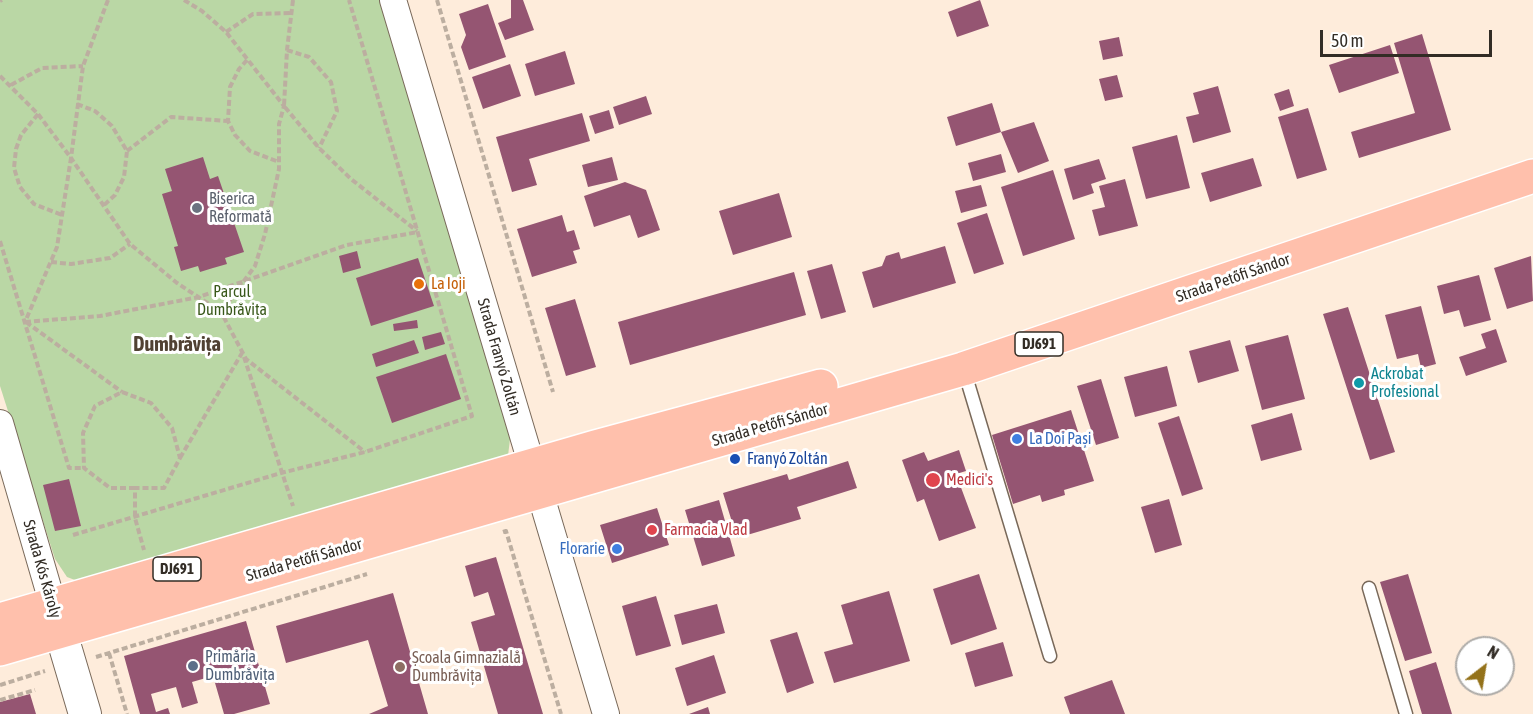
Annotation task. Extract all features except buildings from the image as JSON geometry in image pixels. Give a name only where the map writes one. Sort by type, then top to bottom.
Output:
[{"type":"main road","name":"Strada Petőfi Sándor","points":[[0,620],[57,619],[535,479],[955,349],[1533,153]]},
{"type":"main road","name":"Strada Petőfi Sándor","points":[[0,649],[57,619],[302,532],[535,479],[963,369],[1533,176]]},
{"type":"street","name":"Strada Franyó Zoltán","points":[[393,0],[606,714]]},
{"type":"street","name":"Strada Kós Károly","points":[[0,423],[85,714]]},
{"type":"lane","points":[[963,369],[1050,656]]},
{"type":"lane","points":[[1369,588],[1406,714]]},
{"type":"path","points":[[25,322],[57,247],[75,143],[82,66],[108,0]]},
{"type":"path","points":[[184,0],[202,11],[226,32],[319,148],[351,179],[418,232]]},
{"type":"path","points":[[221,312],[255,266],[265,234],[279,162],[279,124],[284,106],[293,0]]},
{"type":"path","points":[[74,535],[281,473],[365,452],[472,416],[349,0]]},
{"type":"path","points":[[437,0],[553,392]]},
{"type":"path","points":[[226,32],[253,14],[292,13]]},
{"type":"path","points":[[287,50],[309,57],[331,82],[337,111],[319,148]]},
{"type":"path","points":[[247,60],[239,69],[230,87],[228,121],[235,135],[250,151],[279,162]]},
{"type":"path","points":[[11,85],[42,68],[82,66]]},
{"type":"path","points":[[0,76],[38,114],[130,244],[221,312],[246,359],[365,452]]},
{"type":"path","points":[[77,104],[95,111],[112,126],[127,151],[123,177],[115,195],[102,207]]},
{"type":"path","points":[[38,114],[21,135],[16,149],[15,168],[20,187],[34,204],[62,215]]},
{"type":"path","points":[[127,151],[171,117],[228,121]]},
{"type":"path","points":[[25,322],[100,316],[199,297],[347,245],[418,232]]},
{"type":"path","points":[[0,241],[69,468],[84,468],[110,488],[164,488],[242,353]]},
{"type":"path","points":[[51,262],[70,264],[110,258],[130,244]]},
{"type":"path","points":[[25,322],[122,392],[151,403],[172,428],[180,458]]},
{"type":"path","points":[[242,353],[302,532]]},
{"type":"path","points":[[84,468],[83,433],[95,406],[122,392]]},
{"type":"path","points":[[135,488],[135,518]]},
{"type":"path","points":[[494,535],[506,531],[561,714]]},
{"type":"path","points":[[128,714],[109,653],[369,573]]},
{"type":"path","points":[[0,684],[30,676]]},
{"type":"path","points":[[0,700],[35,690]]},
{"type":"green space","name":"Parcul Dumbrăvița","points":[[0,0],[390,0],[510,439],[508,456],[88,585],[67,577],[55,559],[0,386]]},
{"type":"place","name":"Biserica Reformată","points":[[197,208]]},
{"type":"place","name":"La Ioji","points":[[419,284]]},
{"type":"place","name":"Ackrobat Profesional","points":[[1359,383]]},
{"type":"place","name":"La Doi Pași","points":[[1017,439]]},
{"type":"place","name":"Franyó Zoltán","points":[[735,459]]},
{"type":"place","name":"Medici's","points":[[933,480]]},
{"type":"place","name":"Farmacia Vlad","points":[[652,530]]},
{"type":"place","name":"Florarie","points":[[617,549]]},
{"type":"place","name":"Primăria Dumbrăvița","points":[[193,666]]},
{"type":"place","name":"Școala Gimnazială Dumbrăvița","points":[[400,667]]},
{"type":"district","name":"Dumbrăvița","points":[[177,345]]}]
